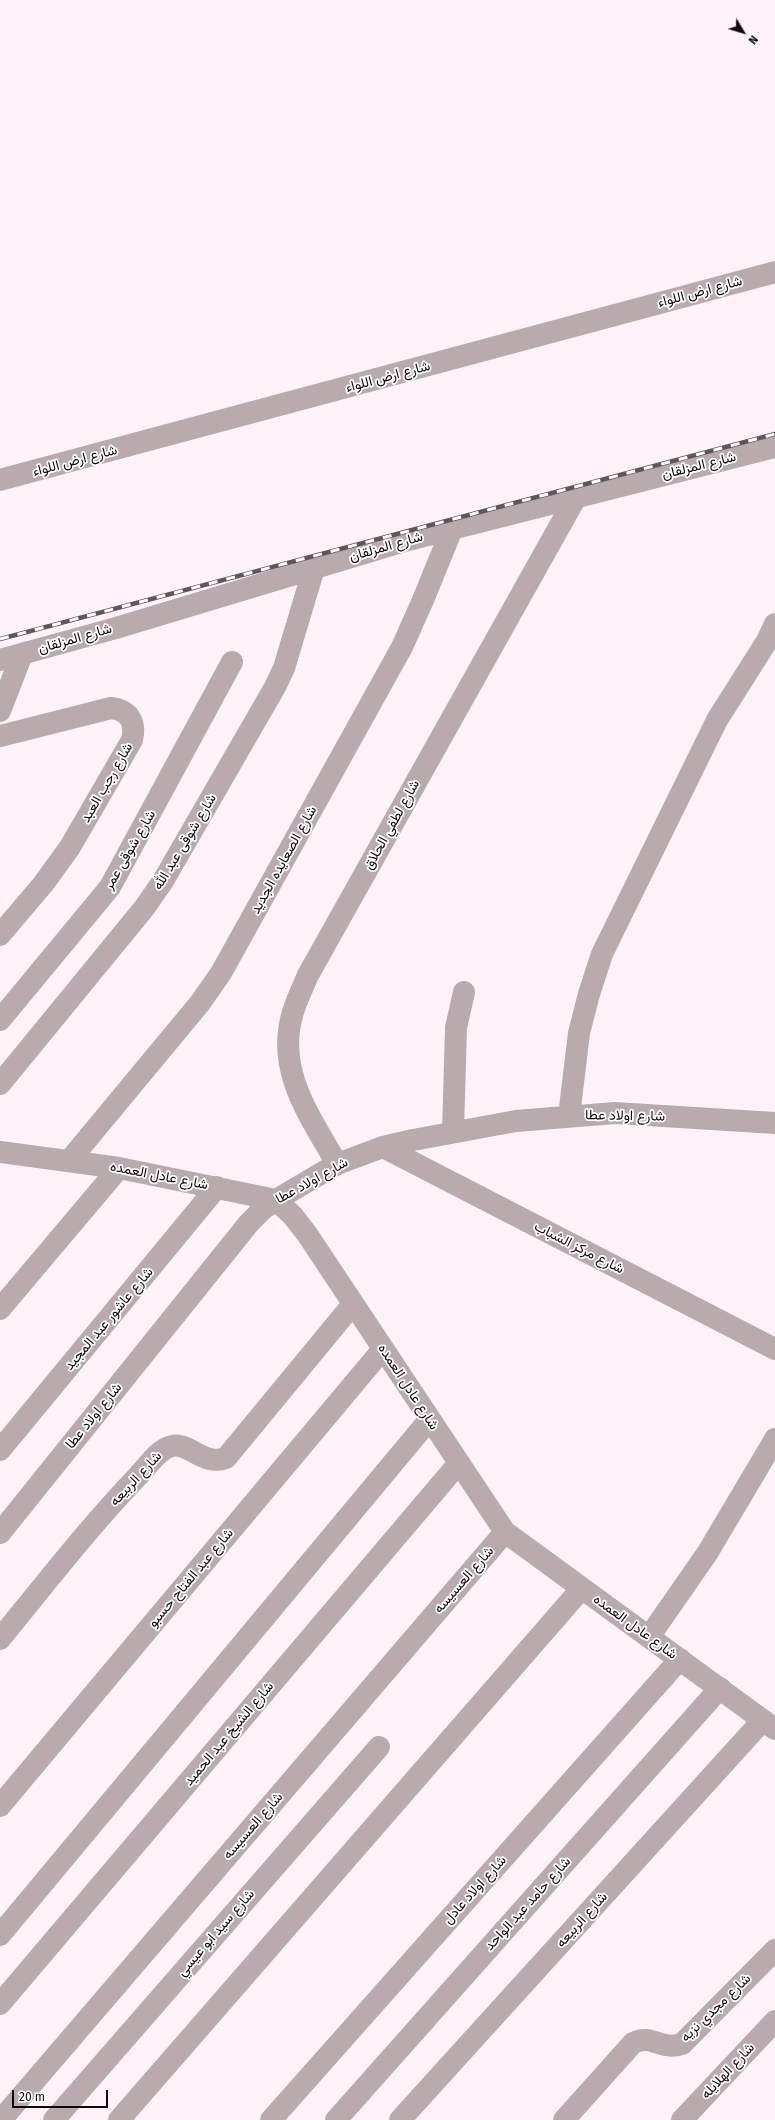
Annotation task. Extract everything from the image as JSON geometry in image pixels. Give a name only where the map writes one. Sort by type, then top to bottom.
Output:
[{"type":"street","name":"شارع ارض اللواء","points":[[0,480],[775,272]]},
{"type":"street","name":"شارع المزلقان","points":[[0,660],[452,529],[775,447]]},
{"type":"street","name":"شارع لطفي الحلاق","points":[[337,1164],[296,1091],[288,1053],[293,1012],[308,975],[576,497]]},
{"type":"street","name":"شارع الصعايده الجديد","points":[[69,1161],[200,1003],[221,973],[402,647],[424,600],[452,529]]},
{"type":"street","name":"شارع شوقى عبد الله","points":[[0,1084],[145,907],[163,881],[275,687],[284,668],[314,568]]},
{"type":"street","points":[[569,1116],[579,1033],[589,994],[602,954],[717,720],[767,641],[775,624]]},
{"type":"street","points":[[0,711],[22,654]]},
{"type":"street","name":"شارع شوقى عمر","points":[[0,1020],[110,887],[232,662]]},
{"type":"street","name":"شارع رجب العبد","points":[[0,736],[111,708],[122,710],[127,714],[134,729],[132,740],[70,847],[48,878],[0,935]]},
{"type":"street","points":[[453,1132],[456,1028],[464,992]]},
{"type":"street","name":"شارع اولاد عطا","points":[[0,1533],[249,1223],[263,1209],[276,1200],[337,1164],[384,1147],[453,1132],[516,1121],[569,1116],[615,1113],[775,1123]]},
{"type":"street","name":"شارع مركز الشباب","points":[[384,1147],[775,1350]]},
{"type":"street","name":"شارع عادل العمده","points":[[0,1152],[118,1168],[276,1200],[285,1207],[302,1228],[458,1464],[505,1532],[769,1724]]},
{"type":"street","points":[[0,1309],[118,1168]]},
{"type":"street","name":"شارع عاشور عبد المجيد","points":[[0,1450],[217,1187]]},
{"type":"street","name":"شارع الربيعه","points":[[0,1639],[116,1499],[161,1452],[173,1445],[181,1446],[207,1459],[220,1460],[226,1458],[353,1304]]},
{"type":"street","name":"شارع عبد الفتاح حسبو","points":[[0,1806],[383,1349]]},
{"type":"street","points":[[0,1936],[430,1420]]},
{"type":"street","points":[[649,1637],[708,1552],[775,1439]]},
{"type":"street","name":"شارع الشيخ عبد الحميد","points":[[0,2004],[458,1464]]},
{"type":"street","name":"شارع العسيسه","points":[[1,2120],[505,1532]]},
{"type":"street","points":[[119,2120],[582,1588]]},
{"type":"street","name":"شارع اولاد عادل","points":[[271,2120],[680,1659]]},
{"type":"street","name":"شارع حامد عبد الواحد","points":[[336,2120],[720,1688]]},
{"type":"street","name":"شارع الربيعه","points":[[400,2120],[769,1724]]},
{"type":"street","name":"شارع سيد ابو عيسي","points":[[54,2120],[379,1747]]},
{"type":"street","name":"شارع مجدي نزيه","points":[[564,2120],[633,2043],[645,2040],[671,2047],[682,2044],[775,1950]]},
{"type":"street","name":"شارع الهلايله","points":[[682,2120],[775,2021]]},
{"type":"railway","points":[[0,639],[775,434]]}]
